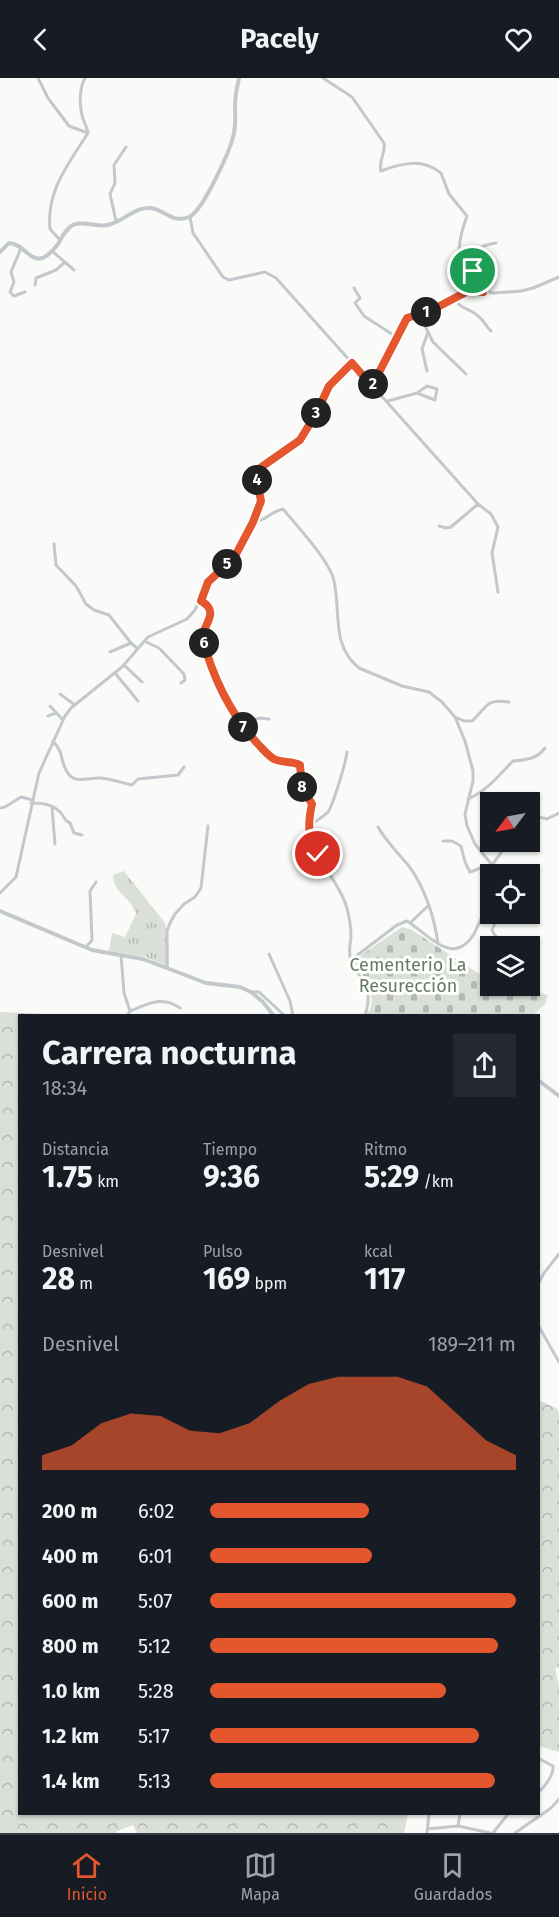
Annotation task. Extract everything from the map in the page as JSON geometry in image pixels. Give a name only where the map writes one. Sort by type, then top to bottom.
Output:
[{"type":"street","points":[[38,78],[48,99],[69,126],[88,133]]},
{"type":"street","points":[[85,78],[81,90],[81,106],[88,133]]},
{"type":"street","points":[[0,252],[9,243],[15,243],[31,257],[40,258],[52,251],[70,227],[75,224],[110,225],[141,209],[156,209],[169,218],[190,217],[201,206],[210,190],[233,136],[239,78]]},
{"type":"street","points":[[323,78],[352,97],[384,143],[386,149],[380,166],[381,171],[402,163],[419,163],[441,173],[449,194],[467,216],[461,231],[460,262],[466,276],[483,292]]},
{"type":"street","points":[[60,240],[50,229],[50,206],[56,184],[88,133]]},
{"type":"street","points":[[116,221],[110,194],[115,183],[114,165],[126,147]]},
{"type":"street","points":[[190,217],[193,233],[224,277],[229,280],[260,272],[271,274],[478,504],[491,514],[498,527],[492,553],[498,592]]},
{"type":"street","points":[[466,276],[476,269],[478,263],[473,255],[478,248],[481,245],[496,243]]},
{"type":"street","points":[[21,247],[11,272],[14,282],[10,292],[14,296],[25,292]]},
{"type":"street","points":[[52,251],[74,270]]},
{"type":"street","points":[[35,285],[36,278],[56,270],[64,263]]},
{"type":"street","points":[[372,386],[407,318],[470,290],[521,291],[559,277]]},
{"type":"street","points":[[354,288],[360,298],[355,303],[364,316],[398,338]]},
{"type":"street","points":[[454,299],[463,308],[477,315],[491,331]]},
{"type":"street","points":[[419,314],[433,342],[466,374]]},
{"type":"street","points":[[427,371],[422,349],[428,332]]},
{"type":"street","points":[[0,893],[16,877],[39,773],[63,720],[75,705],[115,673],[144,641],[187,619],[201,601],[208,582],[234,558],[253,522],[261,501],[256,476],[260,468],[300,440],[329,386],[352,363]]},
{"type":"street","points":[[387,401],[417,393],[427,386],[437,389],[438,392],[435,400],[417,393]]},
{"type":"street","points":[[439,526],[452,527],[478,504]]},
{"type":"street","points":[[253,522],[257,523],[275,510],[284,508],[323,559],[333,577],[337,597],[340,643],[353,663],[359,668],[402,686],[429,692],[442,702],[455,717],[465,741],[473,771],[473,781],[465,814],[467,826],[475,844],[491,864]]},
{"type":"street","points":[[54,544],[56,565],[76,586],[86,604],[110,615],[130,643],[137,648]]},
{"type":"street","points":[[201,601],[206,604],[210,613],[210,622],[202,636],[206,651],[220,688],[241,726],[268,755],[276,760],[300,765],[302,787],[312,804],[309,826],[313,846],[339,886],[347,908],[351,960],[367,989],[370,1000],[366,1014]]},
{"type":"street","points":[[144,641],[159,648],[184,674],[185,680],[181,683]]},
{"type":"street","points":[[110,652],[130,643]]},
{"type":"street","points":[[124,664],[142,682]]},
{"type":"street","points":[[115,673],[138,701]]},
{"type":"street","points":[[60,694],[75,705]]},
{"type":"street","points":[[455,717],[464,721],[472,721],[490,702],[500,700],[509,702]]},
{"type":"street","points":[[50,706],[63,720]]},
{"type":"street","points":[[48,716],[56,713]]},
{"type":"street","points":[[241,726],[259,718],[269,719]]},
{"type":"street","points":[[52,741],[61,751],[66,771],[73,778],[82,781],[100,778],[132,785],[138,779],[178,775],[184,766]]},
{"type":"street","points":[[468,799],[489,786],[513,761],[526,760],[539,755],[545,748]]},
{"type":"street","points":[[309,826],[332,805],[346,764],[347,752]]},
{"type":"street","points":[[0,808],[21,797],[45,802],[70,823],[74,833],[82,835]]},
{"type":"street","points":[[52,807],[55,844]]},
{"type":"street","points":[[540,817],[547,819],[559,813]]},
{"type":"street","points":[[167,967],[167,931],[170,923],[175,914],[195,897],[201,888],[208,826]]},
{"type":"street","points":[[378,827],[385,840],[410,867],[435,918],[438,944]]},
{"type":"street","points":[[443,841],[452,841],[461,846],[470,872],[480,868]]},
{"type":"street","points":[[86,947],[92,940],[90,891],[96,882]]},
{"type":"street","points":[[410,923],[429,905]]},
{"type":"street","points":[[0,911],[86,947],[143,959],[206,983],[240,987],[251,992],[272,1014]]},
{"type":"street","points":[[351,960],[407,921],[427,938],[453,949],[464,946],[480,922]]},
{"type":"street","points":[[269,954],[290,1001],[293,1014]]},
{"type":"street","points":[[121,955],[124,993],[130,1011],[129,1014]]},
{"type":"street","points":[[251,992],[259,992],[283,1014]]},
{"type":"street","points":[[130,1011],[162,1001],[170,1001],[180,1008]]},
{"type":"street","points":[[540,1082],[559,1096]]},
{"type":"street","points":[[540,1280],[559,1254]]},
{"type":"street","points":[[540,1328],[559,1362]]},
{"type":"street","points":[[540,1759],[553,1766],[553,1770],[540,1791]]},
{"type":"street","points":[[516,1833],[551,1808],[559,1799]]},
{"type":"street","points":[[429,1815],[427,1831],[458,1827],[492,1833],[507,1815]]},
{"type":"street","points":[[458,1827],[460,1815]]},
{"type":"green space","points":[[124,871],[165,923],[169,945],[169,967],[146,957],[109,951],[112,933],[125,937],[136,914],[114,881],[113,875]]},
{"type":"green space","name":"Cementerio La Resurección","points":[[402,927],[412,930],[480,974],[480,996],[540,996],[540,993],[548,995],[545,1004],[534,1014],[368,1014],[372,1000],[365,980],[354,960]]},
{"type":"green space","points":[[0,1012],[47,1014],[18,1014],[18,1815],[408,1815],[404,1833],[137,1833],[133,1825],[116,1833],[0,1833]]},
{"type":"green space","points":[[540,1401],[556,1408],[559,1412],[559,1667],[555,1669],[559,1687],[559,1752],[540,1746]]},
{"type":"route","points":[[318,854],[310,837],[308,822],[312,804],[302,787],[300,765],[276,760],[268,755],[241,726],[220,688],[206,651],[202,636],[210,622],[210,613],[206,604],[201,601],[208,582],[234,558],[253,522],[261,501],[256,476],[260,468],[300,440],[329,386],[352,363],[372,386],[385,365],[407,318],[432,310],[470,290],[483,292],[466,276],[473,271]]}]
